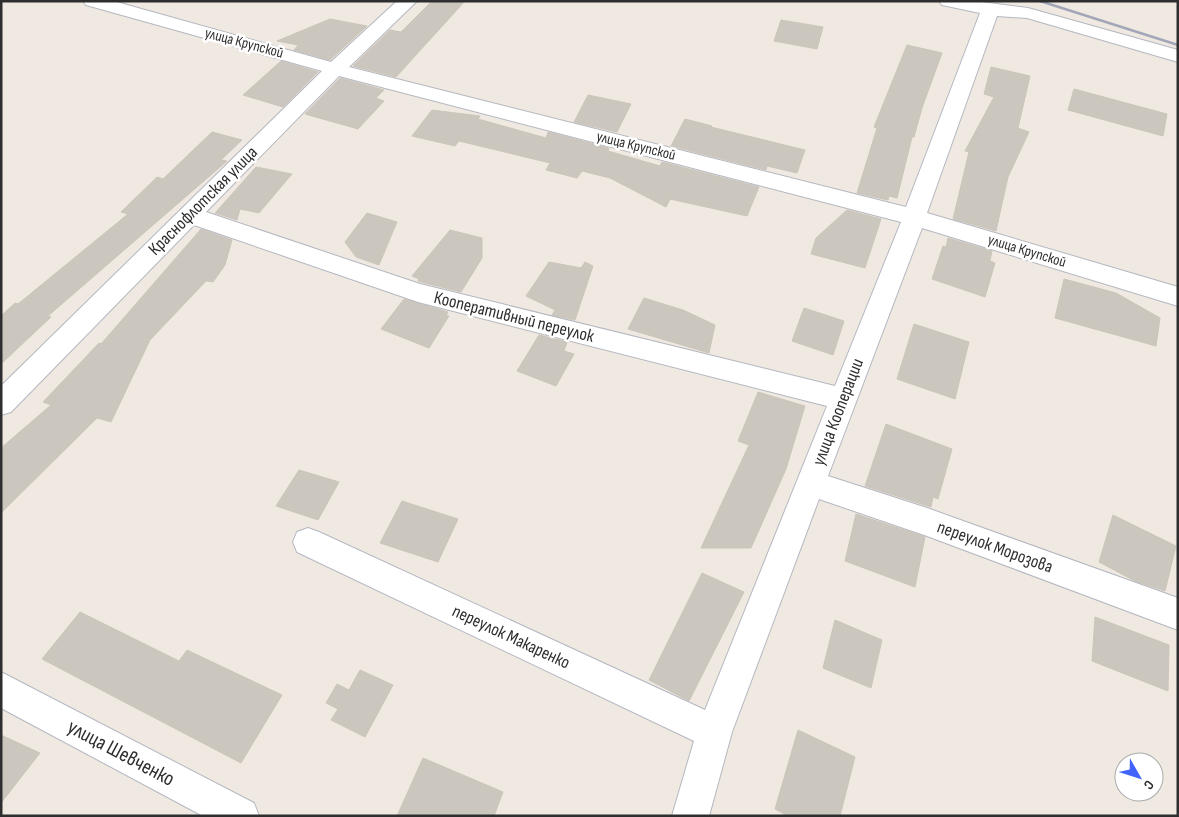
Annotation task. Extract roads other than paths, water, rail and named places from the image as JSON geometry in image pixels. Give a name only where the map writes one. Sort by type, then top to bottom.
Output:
[{"type":"street","name":"улица Крупской","points":[[92,1],[336,69],[914,217],[1178,297]]},
{"type":"street","name":"Краснофлотская улица","points":[[1,404],[336,69],[408,1]]},
{"type":"street","points":[[948,1],[990,10],[1028,13],[1178,56]]},
{"type":"street","name":"улица Кооперации","points":[[690,816],[714,732],[914,217],[990,10]]},
{"type":"street","name":"Кооперативный переулок","points":[[190,215],[418,293],[843,399]]},
{"type":"street","name":"переулок Морозова","points":[[811,482],[927,522],[1178,614]]},
{"type":"street","name":"переулок Макаренко","points":[[308,542],[714,732]]},
{"type":"street","name":"улица Шевченко","points":[[1,689],[240,816]]},
{"type":"railway","points":[[1040,1],[1178,45]]}]
